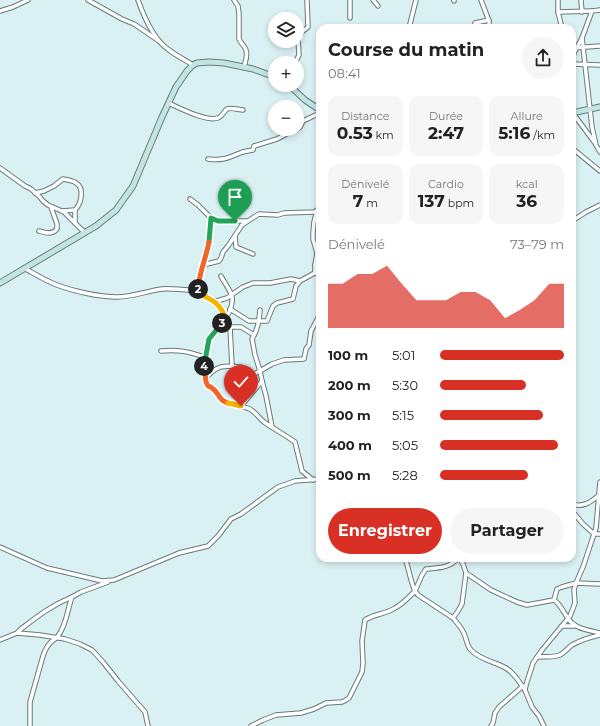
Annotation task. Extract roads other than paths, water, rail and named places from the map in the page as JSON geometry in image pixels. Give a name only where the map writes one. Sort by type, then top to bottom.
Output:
[{"type":"street","points":[[0,11],[13,8],[28,0]]},
{"type":"street","points":[[88,0],[134,24],[162,43]]},
{"type":"street","points":[[138,0],[149,25],[162,43],[169,50],[193,65]]},
{"type":"street","points":[[234,0],[238,6],[239,39],[246,50],[244,67]]},
{"type":"street","points":[[298,56],[298,38],[303,30],[308,27],[307,0]]},
{"type":"street","points":[[350,0],[350,18]]},
{"type":"street","points":[[373,0],[378,6]]},
{"type":"street","points":[[410,24],[416,0]]},
{"type":"street","points":[[481,0],[489,20],[489,24]]},
{"type":"street","points":[[558,0],[558,12],[561,24]]},
{"type":"street","points":[[581,0],[582,12]]},
{"type":"street","points":[[558,12],[600,10]]},
{"type":"street","points":[[578,48],[592,11]]},
{"type":"street","points":[[475,24],[489,20]]},
{"type":"street","points":[[582,38],[592,127],[596,145]]},
{"type":"street","points":[[578,48],[600,46]]},
{"type":"street","points":[[0,283],[85,233],[116,210],[133,186],[176,87],[193,65],[197,63],[209,62],[224,63],[268,74]]},
{"type":"street","points":[[576,64],[600,65]]},
{"type":"street","points":[[296,92],[316,109]]},
{"type":"street","points":[[168,103],[198,116],[207,118],[218,118],[228,109],[243,110]]},
{"type":"street","points":[[576,112],[600,107]]},
{"type":"street","points":[[304,120],[316,114]]},
{"type":"street","points":[[576,118],[600,152]]},
{"type":"street","points":[[208,159],[226,159],[242,152],[253,150],[254,146],[283,136]]},
{"type":"street","points":[[576,151],[600,172]]},
{"type":"street","points":[[0,168],[39,196],[51,207],[64,212],[85,233]]},
{"type":"street","points":[[35,193],[44,191],[54,186],[63,179],[77,183],[81,192],[78,208],[75,210],[76,224]]},
{"type":"street","points":[[190,199],[211,218],[218,221],[248,221]]},
{"type":"street","points":[[576,218],[600,204]]},
{"type":"street","points":[[39,231],[50,233],[55,232],[57,229],[57,224],[51,207]]},
{"type":"street","points":[[60,211],[75,210]]},
{"type":"street","points":[[203,266],[219,261],[223,252],[242,226],[259,214],[278,215],[284,213],[316,211]]},
{"type":"street","points":[[316,217],[314,222],[313,239],[316,250]]},
{"type":"street","points":[[211,218],[209,242],[198,289],[209,300],[217,301],[232,296],[243,287],[253,283],[270,283],[291,279],[300,282]]},
{"type":"street","points":[[235,236],[236,247],[253,254]]},
{"type":"street","points":[[230,309],[249,321],[267,321],[273,306],[277,303],[293,299],[296,286],[315,273],[316,265]]},
{"type":"street","points":[[24,268],[56,285],[99,295],[116,297],[128,296],[164,289],[200,292]]},
{"type":"street","points":[[221,276],[232,296],[230,309],[226,318],[209,339],[204,369],[208,386],[212,387],[222,399],[228,403],[251,410],[262,420],[295,442],[302,471],[313,480]]},
{"type":"street","points":[[189,290],[199,283]]},
{"type":"street","points":[[212,300],[221,308],[230,327],[232,366]]},
{"type":"street","points":[[260,310],[257,331],[252,339],[272,427]]},
{"type":"street","points":[[244,379],[272,364],[284,360],[304,358],[306,349],[309,346],[311,331],[316,322]]},
{"type":"street","points":[[215,331],[230,327],[241,327],[254,335]]},
{"type":"street","points":[[161,351],[184,351],[205,357]]},
{"type":"street","points":[[206,378],[214,369],[220,367],[240,367]]},
{"type":"street","points":[[241,406],[262,381]]},
{"type":"street","points":[[0,640],[17,633],[47,609],[81,592],[179,553],[208,546],[231,519],[241,514],[278,487],[295,482],[316,480]]},
{"type":"street","points":[[491,726],[495,713],[499,707],[524,685],[537,657],[570,616],[575,603],[574,590],[576,583],[596,528],[600,482]]},
{"type":"street","points":[[576,506],[588,504],[599,495]]},
{"type":"street","points":[[576,516],[594,534]]},
{"type":"street","points":[[0,547],[47,568],[60,572],[102,581],[114,580]]},
{"type":"street","points":[[406,562],[411,580],[418,595],[453,618],[465,635],[467,645],[471,651],[480,657],[505,667],[524,685],[532,707],[544,726]]},
{"type":"street","points":[[251,726],[276,715],[300,713],[314,709],[326,703],[342,702],[349,698],[362,672],[362,641],[365,620],[371,616],[396,608],[415,591],[426,569],[443,567],[454,562]]},
{"type":"street","points":[[453,618],[462,604],[464,596],[466,574],[461,562]]},
{"type":"street","points":[[466,574],[491,590],[526,605],[554,600]]},
{"type":"street","points":[[554,600],[558,589],[567,585],[576,583],[600,584]]},
{"type":"street","points":[[30,726],[30,702],[45,648],[57,638],[66,621],[72,597]]},
{"type":"street","points":[[554,600],[574,626]]},
{"type":"street","points":[[562,626],[574,626],[600,634]]},
{"type":"street","points":[[17,633],[65,639],[92,650],[145,712],[148,726]]},
{"type":"street","points":[[537,657],[560,655],[572,646],[600,634]]}]
